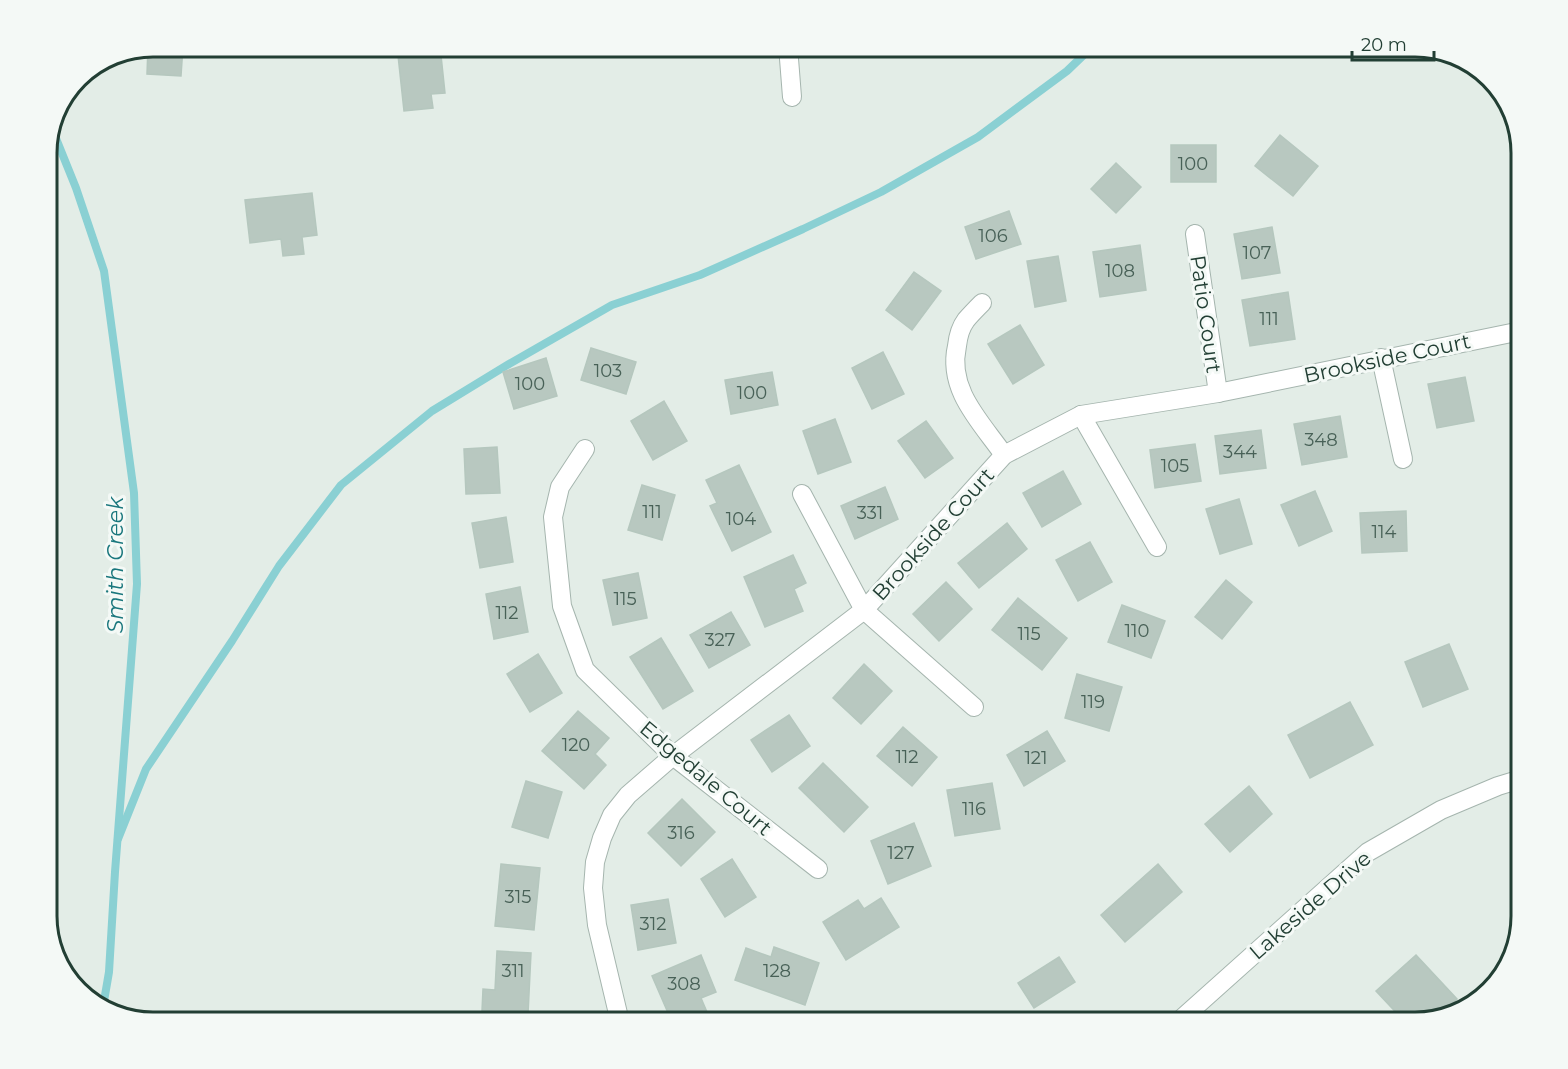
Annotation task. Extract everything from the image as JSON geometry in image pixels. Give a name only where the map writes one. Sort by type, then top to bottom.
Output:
[{"type":"street","points":[[789,57],[792,97]]},
{"type":"street","name":"Patio Court","points":[[1195,234],[1218,393]]},
{"type":"street","points":[[982,303],[965,321],[960,332],[954,357],[954,370],[968,405],[1005,455]]},
{"type":"street","name":"Brookside Court","points":[[617,1012],[597,925],[593,888],[595,862],[612,815],[628,795],[672,756],[864,610],[1005,455],[1081,415],[1218,393],[1511,333]]},
{"type":"street","points":[[1382,358],[1403,459]]},
{"type":"street","points":[[1081,415],[1157,547]]},
{"type":"street","name":"Edgedale Court","points":[[585,448],[560,487],[553,517],[562,606],[585,670],[672,756],[818,869]]},
{"type":"street","points":[[802,494],[864,610],[974,707]]},
{"type":"street","name":"Lakeside Drive","points":[[1190,1012],[1368,852],[1441,810],[1511,782]]},
{"type":"building","points":[[148,57],[182,57],[181,76],[147,74]]},
{"type":"building","points":[[398,57],[441,57],[445,93],[431,94],[433,108],[404,111]]},
{"type":"building","points":[[1280,135],[1318,166],[1293,196],[1255,166]]},
{"type":"building","points":[[1171,145],[1216,145],[1216,182],[1171,182]]},
{"type":"building","points":[[1116,163],[1141,187],[1116,213],[1091,189]]},
{"type":"building","points":[[312,193],[317,235],[302,237],[304,254],[283,256],[281,239],[250,243],[245,200]]},
{"type":"building","points":[[1009,211],[1021,244],[976,259],[965,227]]},
{"type":"building","points":[[1272,227],[1280,273],[1242,279],[1234,234]]},
{"type":"building","points":[[1140,245],[1146,290],[1100,297],[1093,252]]},
{"type":"building","points":[[1058,256],[1066,301],[1035,307],[1027,261]]},
{"type":"building","points":[[914,272],[941,291],[912,330],[886,310]]},
{"type":"building","points":[[1288,292],[1295,339],[1250,346],[1242,300]]},
{"type":"building","points":[[1020,325],[1044,365],[1013,384],[988,344]]},
{"type":"building","points":[[591,348],[636,362],[626,394],[581,380]]},
{"type":"building","points":[[883,352],[904,394],[872,409],[852,368]]},
{"type":"building","points":[[546,358],[557,396],[514,409],[503,372]]},
{"type":"building","points":[[772,372],[778,405],[731,414],[725,380]]},
{"type":"building","points":[[1465,377],[1474,421],[1437,428],[1428,384]]},
{"type":"building","points":[[664,401],[687,441],[653,460],[631,421]]},
{"type":"building","points":[[1340,416],[1347,457],[1302,465],[1294,424]]},
{"type":"building","points":[[835,419],[851,462],[818,474],[803,431]]},
{"type":"building","points":[[926,421],[953,458],[925,478],[898,441]]},
{"type":"building","points":[[1261,430],[1266,468],[1220,474],[1215,436]]},
{"type":"building","points":[[1195,444],[1201,481],[1155,488],[1150,450]]},
{"type":"building","points":[[497,447],[500,493],[466,494],[464,449]]},
{"type":"building","points":[[739,465],[771,532],[732,551],[710,506],[717,503],[706,480]]},
{"type":"building","points":[[1063,471],[1081,504],[1042,527],[1023,493]]},
{"type":"building","points":[[642,485],[675,495],[662,540],[628,530]]},
{"type":"building","points":[[885,487],[898,519],[855,539],[841,506]]},
{"type":"building","points":[[1315,491],[1332,531],[1299,546],[1281,505]]},
{"type":"building","points":[[1239,499],[1252,544],[1220,554],[1206,509]]},
{"type":"building","points":[[1406,511],[1407,551],[1362,553],[1360,513]]},
{"type":"building","points":[[506,517],[513,562],[480,568],[472,523]]},
{"type":"building","points":[[1007,523],[1027,549],[979,588],[958,563]]},
{"type":"building","points":[[1090,542],[1112,582],[1078,601],[1056,560]]},
{"type":"building","points":[[793,555],[806,583],[794,589],[803,611],[765,627],[744,577]]},
{"type":"building","points":[[638,573],[647,618],[613,625],[603,580]]},
{"type":"building","points":[[1226,580],[1252,602],[1222,639],[1195,617]]},
{"type":"building","points":[[946,582],[972,609],[939,641],[913,614]]},
{"type":"building","points":[[520,587],[528,632],[494,639],[486,594]]},
{"type":"building","points":[[1018,598],[1067,638],[1042,670],[992,630]]},
{"type":"building","points":[[1122,605],[1165,621],[1151,658],[1108,642]]},
{"type":"building","points":[[731,612],[750,645],[709,668],[690,635]]},
{"type":"building","points":[[661,638],[693,691],[663,709],[630,657]]},
{"type":"building","points":[[1449,644],[1468,689],[1423,707],[1405,662]]},
{"type":"building","points":[[538,654],[562,693],[530,712],[507,674]]},
{"type":"building","points":[[864,664],[892,691],[861,724],[833,698]]},
{"type":"building","points":[[1077,674],[1122,687],[1109,731],[1065,718]]},
{"type":"building","points":[[1350,702],[1373,745],[1310,778],[1288,735]]},
{"type":"building","points":[[578,711],[609,738],[595,754],[606,765],[584,789],[542,751]]},
{"type":"building","points":[[789,715],[810,746],[772,772],[751,740]]},
{"type":"building","points":[[903,727],[937,757],[912,786],[877,756]]},
{"type":"building","points":[[1047,731],[1065,761],[1024,786],[1007,755]]},
{"type":"building","points":[[823,763],[868,807],[844,832],[799,788]]},
{"type":"building","points":[[526,781],[562,792],[548,838],[512,827]]},
{"type":"building","points":[[992,783],[1000,829],[955,836],[947,790]]},
{"type":"building","points":[[1249,786],[1272,814],[1230,852],[1205,824]]},
{"type":"building","points":[[682,799],[715,832],[681,866],[648,833]]},
{"type":"building","points":[[914,823],[931,866],[888,884],[871,841]]},
{"type":"building","points":[[732,859],[756,897],[725,917],[701,879]]},
{"type":"building","points":[[501,864],[540,868],[534,930],[495,926]]},
{"type":"building","points":[[1158,864],[1182,892],[1125,942],[1101,915]]},
{"type":"building","points":[[881,898],[899,927],[846,960],[823,922],[858,900],[864,909]]},
{"type":"building","points":[[668,899],[676,943],[638,950],[631,905]]},
{"type":"building","points":[[774,947],[819,963],[805,1005],[735,980],[746,948],[771,957]]},
{"type":"building","points":[[497,951],[531,953],[528,1012],[482,1011],[483,989],[495,990]]},
{"type":"building","points":[[701,955],[716,992],[701,998],[707,1012],[668,1012],[652,976]]},
{"type":"building","points":[[1416,955],[1457,999],[1450,1006],[1440,1009],[1396,1012],[1376,991]]},
{"type":"building","points":[[1059,957],[1075,982],[1034,1008],[1018,983]]},
{"type":"waterway","points":[[118,839],[146,769],[279,566],[341,485],[432,411],[612,305],[700,275],[881,192],[978,137],[1067,71],[1082,57]]},
{"type":"waterway","name":"Smith Creek","points":[[58,142],[76,188],[104,271],[134,493],[137,584],[109,972],[104,999]]}]
